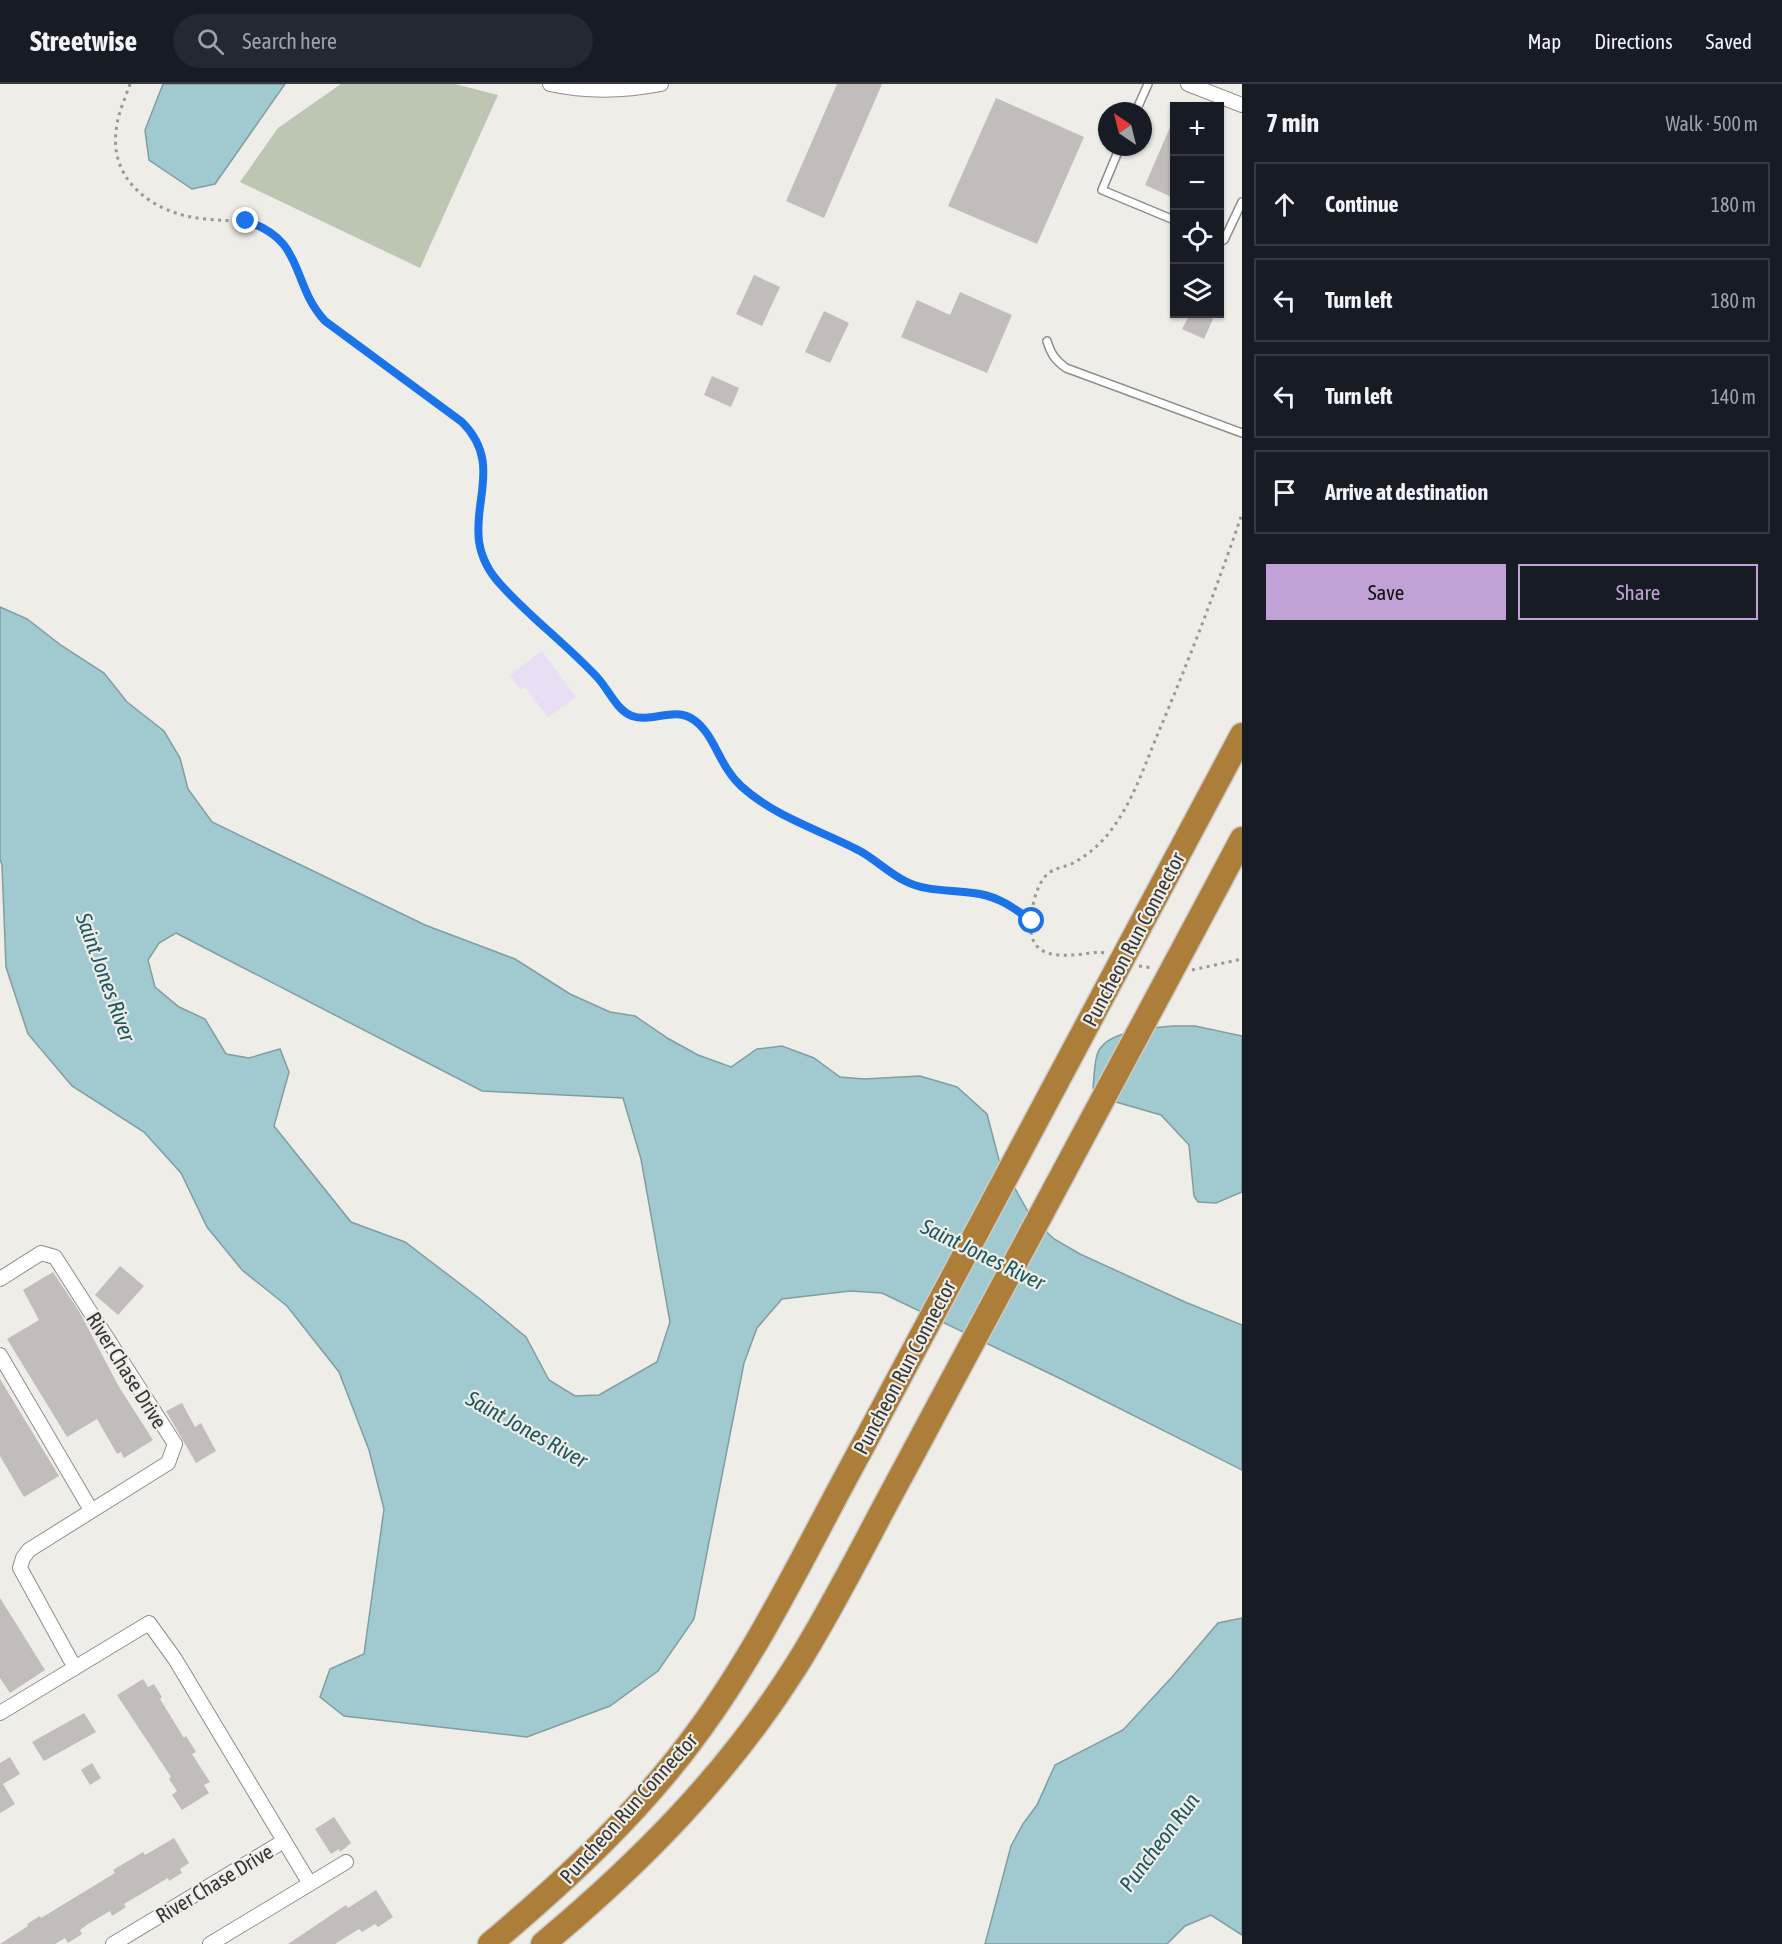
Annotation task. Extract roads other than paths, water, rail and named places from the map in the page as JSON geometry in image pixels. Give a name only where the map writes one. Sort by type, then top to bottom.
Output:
[{"type":"highway","name":"Puncheon Run Connector","points":[[490,1944],[591,1854],[656,1784],[700,1729],[750,1653],[1242,735]]},
{"type":"highway","name":"Puncheon Run Connector","points":[[543,1944],[621,1877],[693,1804],[746,1737],[795,1667],[820,1626],[1242,839]]},
{"type":"street","points":[[550,84],[591,89],[646,87],[662,84]]},
{"type":"street","points":[[1188,84],[1242,105]]},
{"type":"street","name":"River Chase Drive","points":[[0,1279],[41,1253],[55,1257],[175,1444],[168,1463],[29,1550],[20,1568],[75,1668],[149,1623],[175,1659],[310,1884]]},
{"type":"street","points":[[0,1355],[91,1510]]},
{"type":"street","points":[[1,1711],[75,1668]]},
{"type":"street","name":"River Chase Drive","points":[[113,1944],[284,1840]]},
{"type":"street","points":[[210,1944],[346,1862]]},
{"type":"lane","points":[[1140,102],[1148,84]]},
{"type":"lane","points":[[1116,156],[1102,190],[1170,218]]},
{"type":"lane","points":[[1224,240],[1242,202]]},
{"type":"lane","points":[[1047,341],[1050,353],[1066,368],[1242,434]]},
{"type":"water","points":[[163,84],[285,84],[215,184],[192,189],[149,160],[145,130]]},
{"type":"water","name":"Saint Jones River","points":[[0,607],[27,619],[62,646],[104,673],[127,702],[164,731],[180,758],[188,789],[212,822],[425,925],[515,959],[570,994],[610,1012],[635,1016],[698,1055],[731,1067],[757,1049],[782,1046],[814,1058],[840,1077],[864,1079],[920,1076],[957,1087],[987,1114],[999,1160],[1031,1217],[1054,1239],[1080,1254],[1185,1302],[1242,1325],[1242,1470],[1059,1378],[882,1293],[850,1291],[782,1299],[757,1328],[744,1363],[694,1619],[658,1671],[610,1706],[527,1737],[344,1716],[320,1697],[330,1669],[364,1654],[384,1509],[369,1450],[339,1372],[287,1306],[242,1270],[207,1227],[181,1173],[144,1132],[72,1086],[28,1034],[6,967],[0,859]],"holes":[[[176,933],[482,1091],[623,1098],[641,1159],[670,1322],[657,1362],[599,1395],[575,1396],[549,1380],[526,1337],[480,1299],[405,1242],[351,1222],[274,1126],[289,1072],[280,1049],[249,1058],[226,1054],[205,1019],[179,1007],[155,987],[148,960],[159,943]]]},
{"type":"water","points":[[1173,1026],[1195,1026],[1242,1036],[1242,1192],[1216,1203],[1198,1202],[1194,1196],[1189,1145],[1161,1115],[1102,1098],[1093,1088],[1097,1055],[1101,1047],[1109,1040],[1130,1032]]},
{"type":"water","name":"Puncheon Run","points":[[1242,1618],[1242,1935],[1211,1915],[1185,1926],[1167,1944],[985,1944],[1011,1846],[1037,1805],[1055,1765],[1123,1730],[1218,1623]]}]
